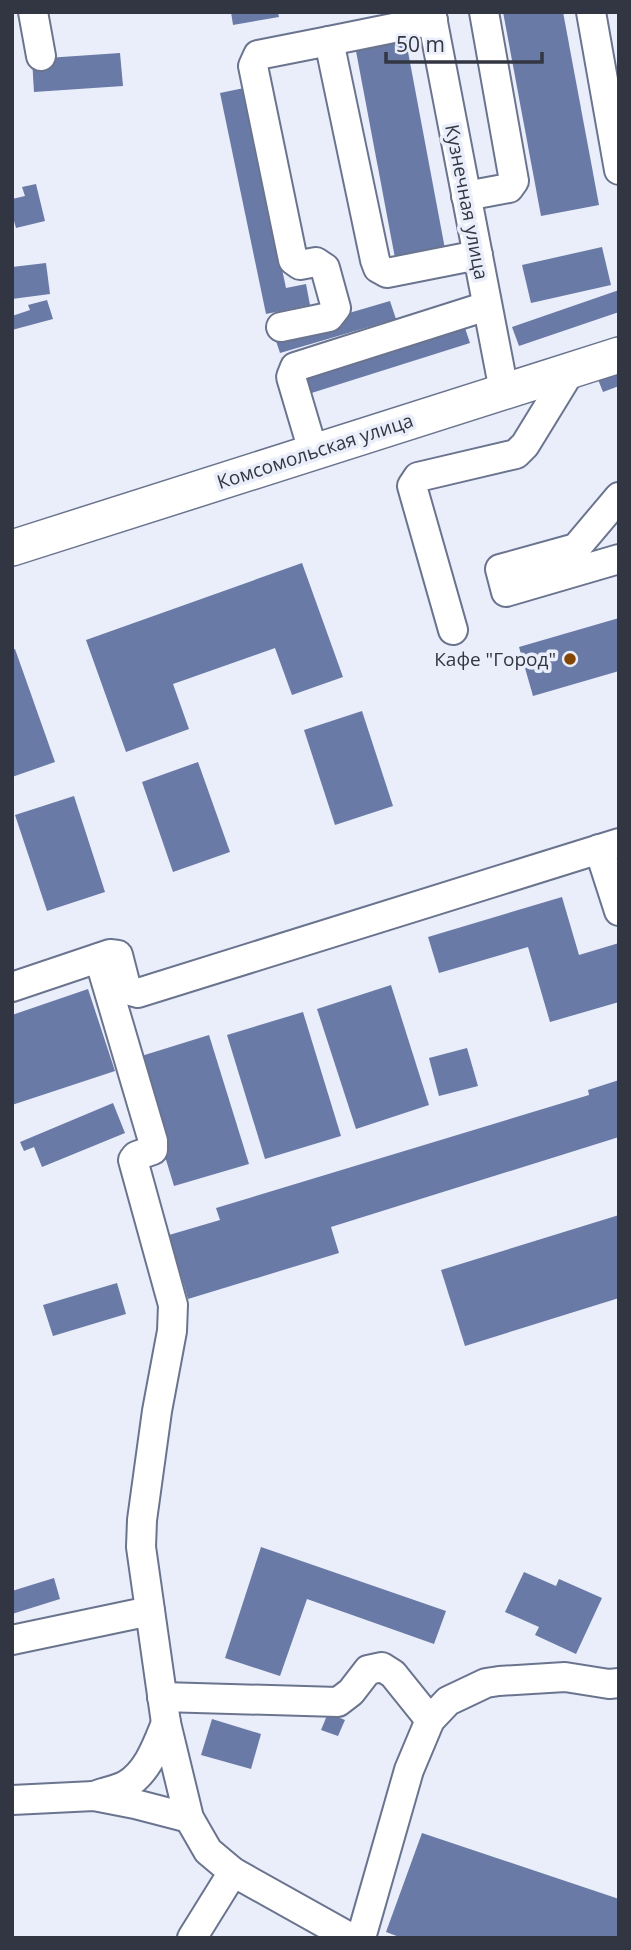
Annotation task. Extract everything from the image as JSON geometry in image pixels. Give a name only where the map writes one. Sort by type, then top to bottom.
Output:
[{"type":"main road","name":"Комсомольская улица","points":[[12,548],[619,355]]},
{"type":"street","points":[[33,12],[41,56]]},
{"type":"street","points":[[466,196],[509,188],[514,181],[484,12]]},
{"type":"street","points":[[591,12],[608,50],[619,170]]},
{"type":"street","points":[[281,327],[329,317],[336,308],[325,268],[316,262],[300,265],[293,260],[253,66],[258,55],[432,16]]},
{"type":"street","name":"Кузнечная улица","points":[[432,16],[503,391]]},
{"type":"street","points":[[329,41],[378,268],[387,273],[478,255]]},
{"type":"street","points":[[313,451],[291,377],[295,367],[487,306]]},
{"type":"street","points":[[453,630],[412,486],[418,477],[516,454],[525,445],[571,370]]},
{"type":"street","points":[[619,497],[576,548],[500,569],[506,592],[619,559]]},
{"type":"street","points":[[12,987],[110,954],[118,955],[127,990],[138,993],[609,846],[619,911]]},
{"type":"street","points":[[99,958],[153,1141],[153,1150],[136,1156],[133,1160],[173,1305],[172,1331],[157,1411],[142,1520],[141,1547],[164,1710],[189,1818],[208,1851],[233,1872],[351,1938]]},
{"type":"street","points":[[12,1640],[150,1611]]},
{"type":"street","points":[[164,1710],[338,1702],[351,1692],[368,1670],[382,1667],[393,1674],[430,1720]]},
{"type":"street","points":[[361,1938],[409,1770],[430,1720],[448,1701],[486,1683],[548,1677],[609,1684],[619,1682]]},
{"type":"street","points":[[94,1796],[127,1784],[140,1772],[155,1751],[164,1710]]},
{"type":"street","points":[[12,1800],[94,1796],[189,1818]]},
{"type":"street","points":[[192,1938],[233,1872]]},
{"type":"building","points":[[231,12],[278,12],[279,17],[233,25]]},
{"type":"building","points":[[503,12],[563,12],[599,205],[541,216]]},
{"type":"building","points":[[406,41],[445,249],[395,258],[356,51]]},
{"type":"building","points":[[120,53],[123,86],[34,92],[32,59]]},
{"type":"building","points":[[244,88],[286,288],[306,284],[310,305],[266,314],[220,93]]},
{"type":"building","points":[[36,184],[45,221],[16,228],[12,199],[25,196],[22,187]]},
{"type":"building","points":[[602,247],[611,285],[531,303],[522,265]]},
{"type":"building","points":[[46,263],[50,294],[12,299],[12,267]]},
{"type":"building","points":[[619,290],[619,312],[519,346],[512,327]]},
{"type":"building","points":[[47,300],[53,319],[12,330],[12,316],[30,310],[28,305]]},
{"type":"building","points":[[390,301],[396,319],[280,353],[274,335]]},
{"type":"building","points":[[463,322],[470,343],[302,396],[296,375]]},
{"type":"building","points":[[619,368],[619,386],[603,392],[597,377]]},
{"type":"building","points":[[302,563],[343,677],[292,695],[275,648],[173,684],[189,729],[126,752],[86,640]]},
{"type":"building","name":"Кафе \"Город\"","points":[[619,618],[619,671],[533,696],[519,647]]},
{"type":"building","points":[[15,649],[55,762],[12,777],[12,650]]},
{"type":"building","points":[[362,711],[393,806],[335,825],[304,730]]},
{"type":"building","points":[[198,762],[230,852],[173,872],[142,782]]},
{"type":"building","points":[[74,796],[105,892],[47,911],[15,815]]},
{"type":"building","points":[[562,897],[579,955],[619,943],[619,1002],[550,1022],[528,947],[439,973],[428,937]]},
{"type":"building","points":[[391,985],[429,1105],[356,1129],[317,1009]]},
{"type":"building","points":[[88,989],[115,1071],[12,1105],[12,1015]]},
{"type":"building","points":[[303,1012],[341,1136],[265,1159],[227,1035]]},
{"type":"building","points":[[209,1035],[249,1164],[174,1186],[135,1058]]},
{"type":"building","points":[[467,1048],[478,1086],[439,1096],[429,1058]]},
{"type":"building","points":[[619,1080],[619,1137],[331,1227],[339,1253],[188,1299],[169,1235],[220,1220],[216,1208],[589,1095],[588,1090]]},
{"type":"building","points":[[113,1103],[125,1133],[42,1167],[34,1147],[24,1151],[20,1142]]},
{"type":"building","points":[[619,1215],[619,1298],[465,1346],[441,1270]]},
{"type":"building","points":[[117,1283],[126,1314],[53,1336],[43,1305]]},
{"type":"building","points":[[261,1547],[446,1611],[434,1644],[307,1599],[280,1676],[225,1658]]},
{"type":"building","points":[[524,1572],[556,1586],[559,1579],[602,1598],[576,1654],[535,1635],[539,1627],[505,1612]]},
{"type":"building","points":[[54,1578],[60,1599],[12,1614],[12,1591]]},
{"type":"building","points":[[328,1713],[345,1720],[338,1736],[321,1730]]},
{"type":"building","points":[[212,1719],[261,1734],[251,1769],[201,1755]]},
{"type":"building","points":[[422,1833],[619,1899],[619,1938],[402,1938],[386,1932]]},
{"type":"place","name":"Кафе \"Город\"","points":[[570,659]]}]
